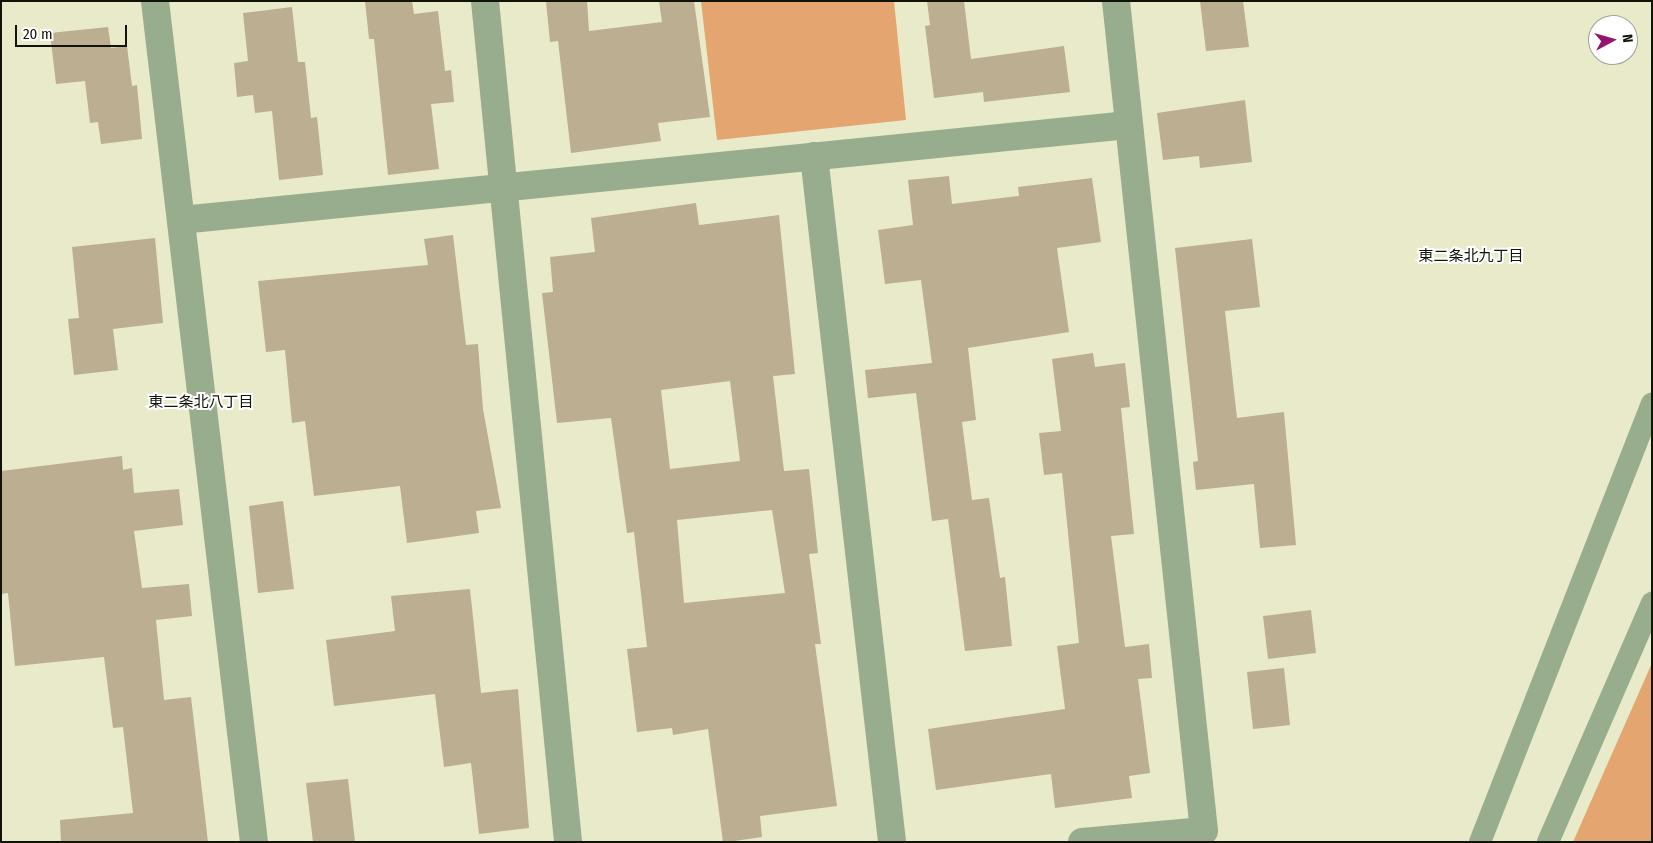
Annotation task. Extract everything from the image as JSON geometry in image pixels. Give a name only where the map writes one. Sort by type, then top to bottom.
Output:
[{"type":"street","points":[[155,1],[254,842]]},
{"type":"street","points":[[485,1],[568,842]]},
{"type":"street","points":[[1082,842],[1204,831],[1116,1]]},
{"type":"street","points":[[181,220],[1128,124]]},
{"type":"street","points":[[814,156],[892,842]]},
{"type":"lane","points":[[1480,842],[1652,403]]},
{"type":"lane","points":[[1548,842],[1652,603]]},
{"type":"shaded area","points":[[701,1],[894,1],[906,120],[717,140]]},
{"type":"shaded area","points":[[1652,663],[1652,842],[1573,842]]},
{"type":"building","points":[[365,1],[412,1],[414,14],[438,11],[445,71],[451,70],[454,102],[431,104],[439,169],[388,175],[374,39],[369,39]]},
{"type":"building","points":[[546,1],[587,1],[589,31],[662,22],[659,1],[694,1],[710,117],[658,123],[661,141],[571,153],[558,41],[550,42]]},
{"type":"building","points":[[927,1],[964,1],[971,59],[1064,46],[1070,92],[984,102],[983,92],[934,98],[925,26],[930,25]]},
{"type":"building","points":[[1200,1],[1243,1],[1249,47],[1206,51]]},
{"type":"building","points":[[292,7],[298,62],[305,62],[311,118],[317,117],[323,175],[279,180],[272,111],[255,113],[253,95],[237,97],[234,63],[248,61],[243,13]]},
{"type":"building","points":[[108,27],[111,48],[127,46],[132,86],[137,85],[142,139],[101,144],[98,122],[90,123],[85,81],[56,84],[50,33]]},
{"type":"building","points":[[1245,100],[1252,162],[1200,168],[1199,156],[1163,160],[1157,113]]},
{"type":"building","points":[[949,176],[952,204],[1019,196],[1018,187],[1092,178],[1101,242],[1057,248],[1069,332],[968,348],[976,420],[962,422],[972,500],[989,498],[1000,578],[1005,577],[1012,646],[965,651],[948,519],[932,521],[916,393],[868,398],[865,370],[932,363],[921,280],[885,284],[878,230],[913,225],[908,180]]},
{"type":"building","points":[[696,203],[699,225],[779,215],[795,374],[773,376],[784,471],[809,469],[818,553],[809,554],[821,644],[815,644],[837,806],[760,816],[762,837],[723,842],[708,729],[673,735],[672,728],[637,732],[627,649],[647,647],[634,532],[627,533],[611,418],[557,423],[542,293],[553,292],[550,257],[595,252],[591,218]],"holes":[[[730,381],[740,461],[670,469],[661,390]],[[772,510],[785,593],[684,603],[677,520]]]},
{"type":"building","points":[[453,235],[466,345],[478,344],[483,409],[501,508],[476,511],[479,533],[407,543],[400,486],[314,496],[305,421],[292,423],[285,350],[266,352],[258,281],[428,265],[424,239]]},
{"type":"building","points":[[155,238],[163,323],[113,329],[118,370],[74,375],[68,319],[79,318],[72,247]]},
{"type":"building","points":[[1252,239],[1260,307],[1225,311],[1237,418],[1284,412],[1296,545],[1260,548],[1254,484],[1196,490],[1193,462],[1198,461],[1175,248]]},
{"type":"building","points":[[1093,353],[1095,367],[1125,363],[1130,407],[1121,408],[1134,534],[1111,536],[1125,647],[1149,644],[1152,678],[1138,679],[1150,773],[1129,776],[1132,798],[1055,808],[1051,774],[936,790],[928,729],[1065,709],[1057,646],[1079,643],[1062,473],[1044,475],[1039,433],[1061,431],[1052,359]]},
{"type":"building","points":[[122,456],[123,470],[132,468],[134,493],[179,489],[183,525],[134,531],[142,588],[189,584],[192,616],[156,620],[164,700],[191,697],[208,842],[61,842],[60,820],[133,813],[123,727],[113,728],[104,657],[15,666],[8,593],[1,594],[1,471]]},
{"type":"building","points":[[283,501],[294,589],[258,593],[249,506]]},
{"type":"building","points":[[470,589],[481,693],[518,689],[529,828],[479,834],[471,763],[444,767],[435,694],[334,706],[326,640],[395,631],[391,596]]},
{"type":"building","points":[[1311,610],[1316,653],[1268,659],[1263,616]]},
{"type":"building","points":[[1284,668],[1290,725],[1253,729],[1247,672]]},
{"type":"building","points":[[348,779],[355,842],[313,842],[306,783]]},
{"type":"district","name":"東二条北九丁目","points":[[1471,257]]},
{"type":"district","name":"東二条北八丁目","points":[[201,403]]}]
